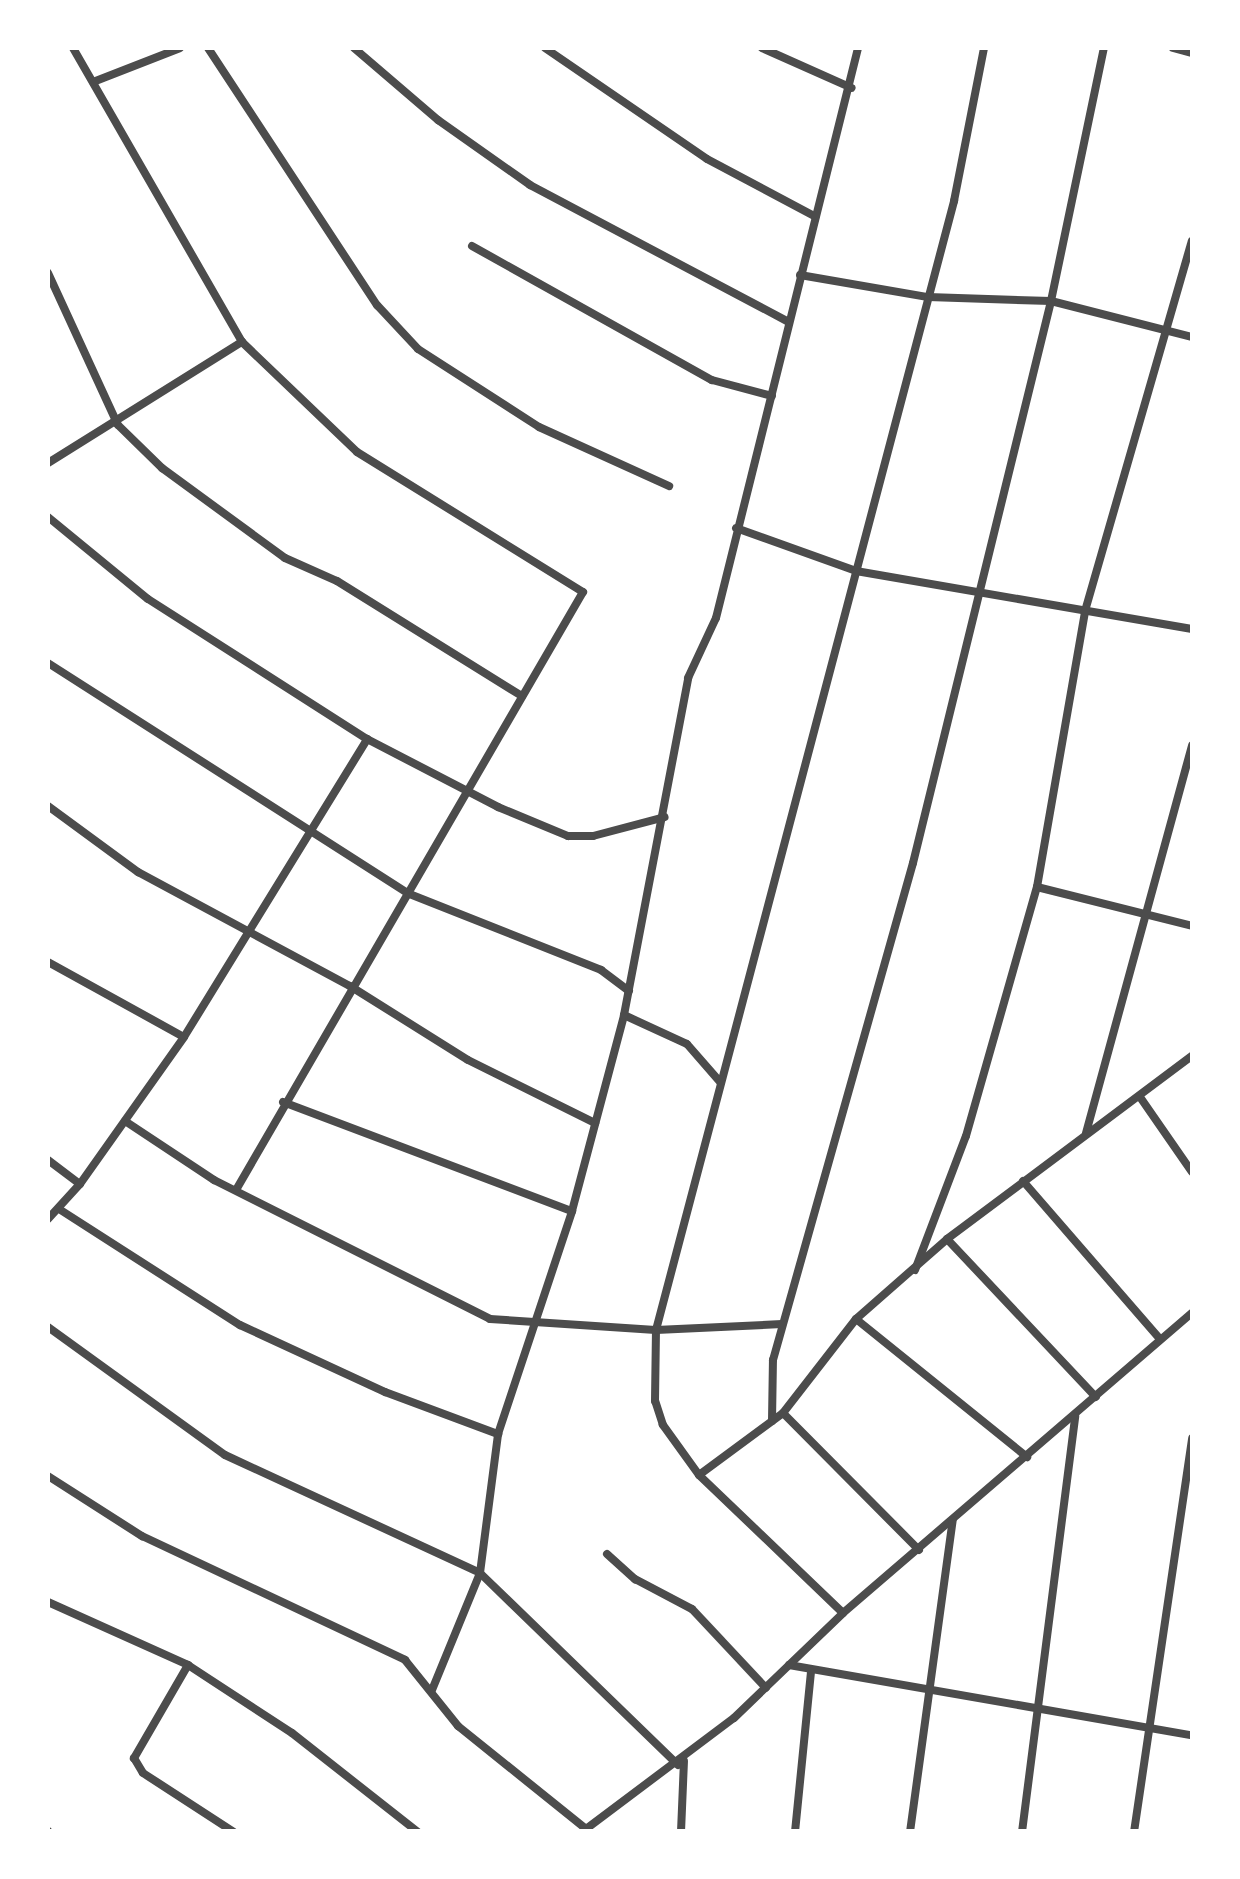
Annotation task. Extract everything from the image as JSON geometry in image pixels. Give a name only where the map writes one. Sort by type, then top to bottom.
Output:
[{"type":"street","points":[[73,48],[242,342],[357,452],[583,592],[350,986],[236,1190]]},
{"type":"street","points":[[93,82],[180,48]]},
{"type":"street","points":[[208,48],[377,304],[418,348],[540,427],[669,486]]},
{"type":"street","points":[[354,48],[530,186],[789,322]]},
{"type":"street","points":[[545,48],[706,158],[816,216]]},
{"type":"street","points":[[762,48],[852,88]]},
{"type":"street","points":[[432,1690],[480,1572],[498,1434],[538,1323],[572,1211],[624,1015],[688,678],[716,618],[800,275],[852,88],[858,48]]},
{"type":"street","points":[[843,1613],[699,1476],[655,1400],[656,1330],[928,297],[984,48]]},
{"type":"street","points":[[772,1421],[773,1360],[913,863],[1052,302],[1104,48]]},
{"type":"street","points":[[1173,48],[1192,53]]},
{"type":"street","points":[[915,1270],[966,1136],[1037,887],[1085,611],[1192,241]]},
{"type":"street","points":[[472,246],[712,380],[772,396]]},
{"type":"street","points":[[48,274],[118,424],[162,468],[285,558],[337,581],[522,696]]},
{"type":"street","points":[[800,275],[928,297],[1052,302],[1192,337]]},
{"type":"street","points":[[48,463],[118,424],[242,342]]},
{"type":"street","points":[[48,517],[148,599],[367,739],[568,836],[594,836],[664,816]]},
{"type":"street","points":[[736,528],[856,571],[1192,629]]},
{"type":"street","points":[[48,663],[408,893],[601,970],[629,991]]},
{"type":"street","points":[[48,1219],[80,1184],[184,1037],[306,828],[367,739]]},
{"type":"street","points":[[1086,1133],[1150,913],[1192,746]]},
{"type":"street","points":[[48,806],[138,872],[250,929],[468,1060],[595,1123]]},
{"type":"street","points":[[1037,887],[1192,926]]},
{"type":"street","points":[[48,962],[184,1037]]},
{"type":"street","points":[[624,1015],[687,1044],[721,1083]]},
{"type":"street","points":[[699,1476],[783,1413],[856,1318],[947,1239],[1192,1056]]},
{"type":"street","points":[[1140,1097],[1192,1172]]},
{"type":"street","points":[[283,1102],[572,1211]]},
{"type":"street","points":[[125,1121],[236,1190],[490,1320],[656,1330],[782,1324]]},
{"type":"street","points":[[48,1160],[80,1184]]},
{"type":"street","points":[[1023,1181],[1158,1337]]},
{"type":"street","points":[[59,1209],[240,1325],[385,1392],[498,1434]]},
{"type":"street","points":[[947,1239],[1096,1397]]},
{"type":"street","points":[[48,1476],[142,1536],[405,1660],[458,1726],[584,1830],[681,1762],[766,1688],[843,1613],[1075,1416],[1158,1337],[1192,1313]]},
{"type":"street","points":[[856,1318],[1027,1457]]},
{"type":"street","points":[[48,1328],[224,1455],[480,1572],[681,1762],[681,1832]]},
{"type":"street","points":[[783,1413],[919,1550]]},
{"type":"street","points":[[1022,1832],[1075,1416]]},
{"type":"street","points":[[1134,1832],[1189,1479],[1192,1438]]},
{"type":"street","points":[[910,1832],[954,1520]]},
{"type":"street","points":[[608,1554],[635,1579],[692,1609],[766,1688]]},
{"type":"street","points":[[48,1602],[188,1664],[292,1733],[418,1832]]},
{"type":"street","points":[[188,1664],[134,1758],[143,1773],[234,1832]]},
{"type":"street","points":[[789,1664],[812,1672],[1192,1736]]},
{"type":"street","points":[[796,1832],[812,1672]]}]
